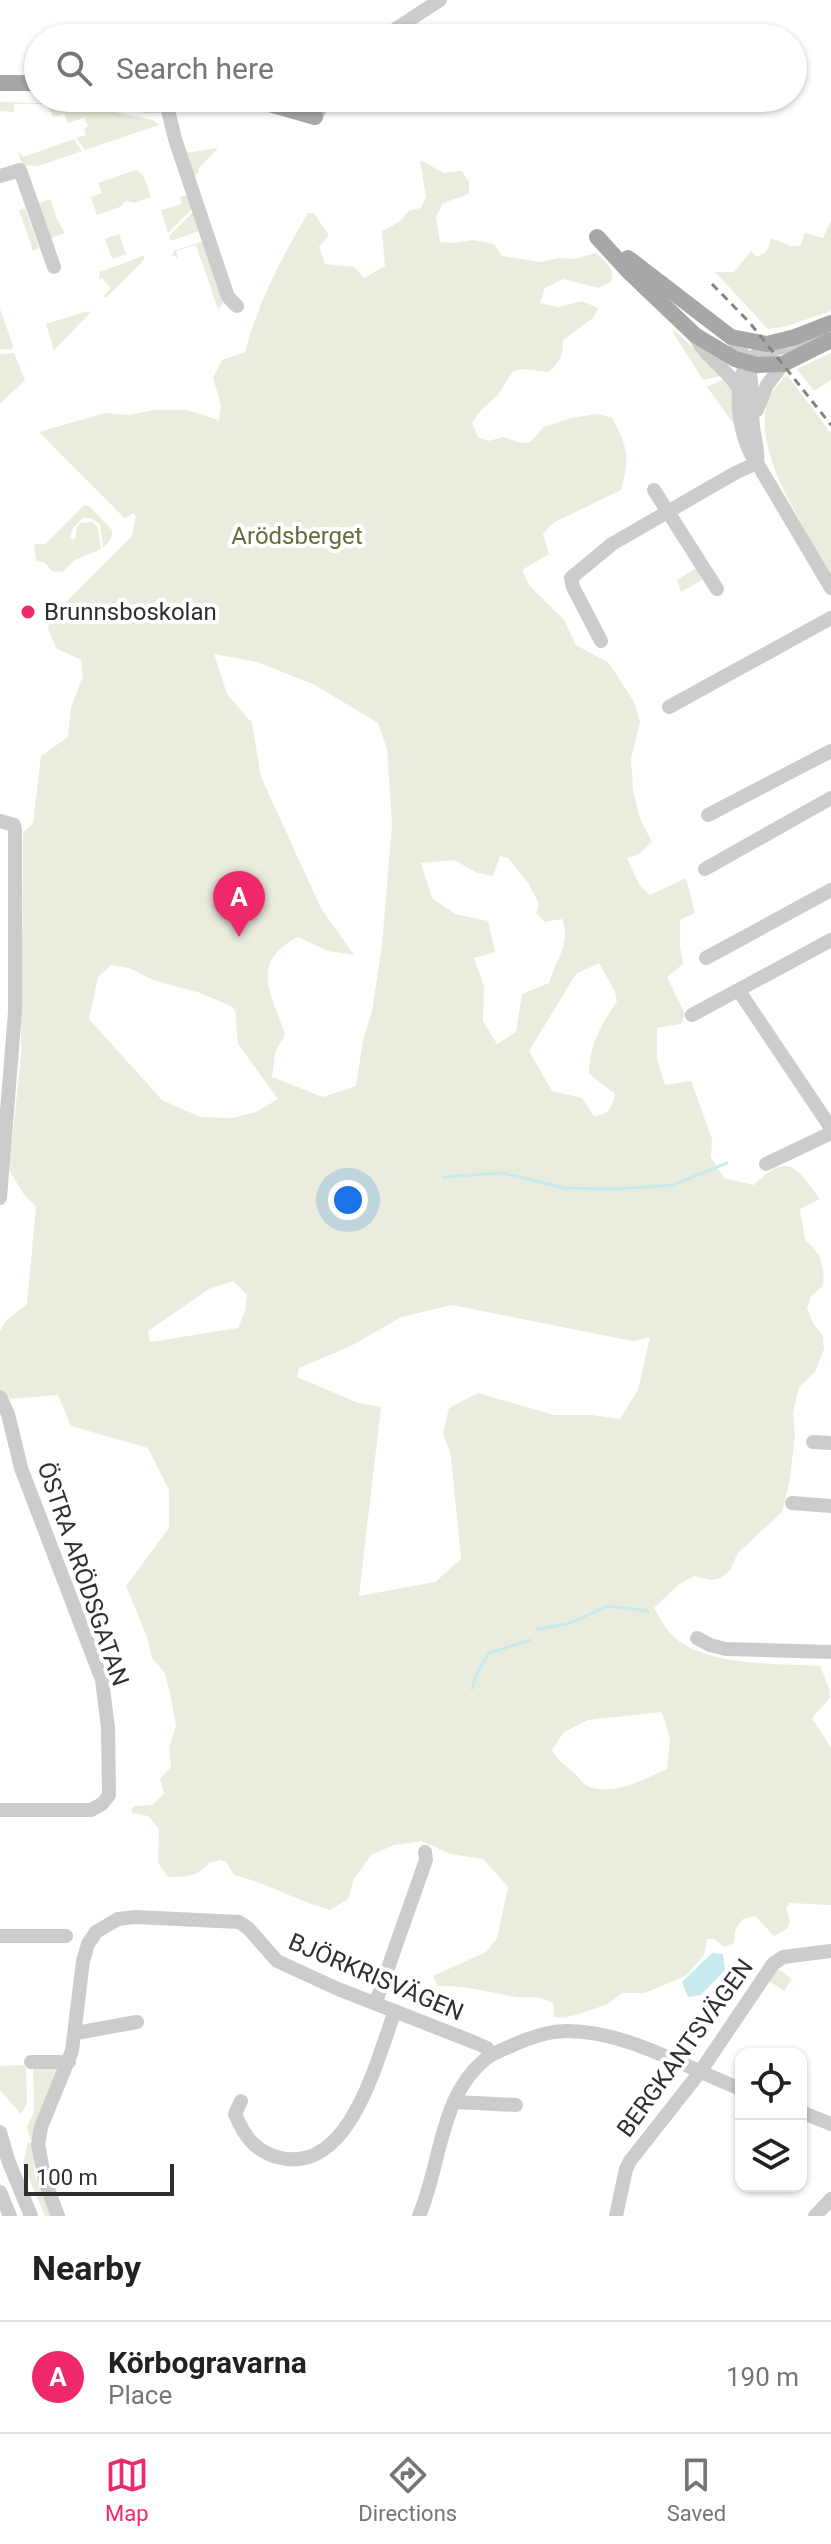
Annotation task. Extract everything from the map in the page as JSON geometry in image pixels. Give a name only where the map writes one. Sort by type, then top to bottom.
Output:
[{"type":"main road","points":[[0,83],[24,83]]},
{"type":"main road","points":[[297,112],[315,117]]},
{"type":"main road","points":[[831,325],[767,344],[731,337],[597,237],[695,335],[725,354],[748,363],[783,364],[831,340]]},
{"type":"street","points":[[403,24],[440,0]]},
{"type":"street","points":[[168,112],[228,297],[237,306]]},
{"type":"street","points":[[315,117],[318,112]]},
{"type":"street","points":[[0,176],[15,166],[54,267]]},
{"type":"street","points":[[831,325],[798,344],[759,354],[748,363],[739,389],[743,435],[748,452],[831,588]]},
{"type":"street","points":[[695,335],[700,347],[725,369],[739,389]]},
{"type":"street","points":[[731,337],[748,363],[752,377],[753,426],[759,451],[757,463]]},
{"type":"street","points":[[753,426],[765,388],[783,364]]},
{"type":"street","points":[[601,641],[571,578],[604,550],[757,463]]},
{"type":"street","points":[[654,490],[717,589]]},
{"type":"street","points":[[669,707],[831,618]]},
{"type":"street","points":[[708,815],[831,751]]},
{"type":"street","points":[[705,869],[831,798]]},
{"type":"street","points":[[0,821],[14,825],[15,830],[0,1198]]},
{"type":"street","points":[[706,958],[831,890]]},
{"type":"street","points":[[692,1015],[829,945]]},
{"type":"street","points":[[739,991],[831,1130],[766,1164]]},
{"type":"street","name":"ÖSTRA ARÖDSGATAN","points":[[0,1810],[91,1810],[102,1804],[109,1795],[108,1728],[102,1680],[21,1468],[1,1398]]},
{"type":"street","points":[[813,1442],[831,1443]]},
{"type":"street","points":[[792,1503],[831,1506]]},
{"type":"street","points":[[697,1638],[726,1649],[831,1652]]},
{"type":"street","points":[[376,2002],[426,1860],[425,1852]]},
{"type":"street","name":"BJÖRKRISVÄGEN","points":[[58,2216],[45,2181],[38,2144],[41,2127],[69,2062],[88,1944],[96,1932],[112,1921],[135,1917],[239,1922],[277,1961],[338,1989],[476,2043],[487,2048],[491,2055]]},
{"type":"street","points":[[0,1936],[66,1936]]},
{"type":"street","name":"BERGKANTSVÄGEN","points":[[616,2216],[627,2165],[699,2073],[776,1962],[783,1957],[831,1951]]},
{"type":"street","points":[[241,2101],[235,2114],[247,2140],[257,2149],[284,2159],[306,2157],[319,2151],[337,2137],[357,2112],[395,2011]]},
{"type":"street","points":[[76,2033],[137,2022]]},
{"type":"street","points":[[419,2216],[454,2102],[465,2080],[491,2055],[541,2035],[575,2032],[608,2036],[735,2087]]},
{"type":"street","points":[[31,2062],[69,2062]]},
{"type":"street","points":[[454,2102],[516,2105]]},
{"type":"street","points":[[807,2114],[831,2124]]},
{"type":"street","points":[[0,2132],[31,2216]]},
{"type":"street","points":[[0,2192],[10,2216]]},
{"type":"street","points":[[815,2216],[831,2199]]},
{"type":"green space","points":[[0,102],[24,103],[14,104],[14,112],[0,111]]},
{"type":"green space","points":[[51,112],[115,112],[153,120],[159,125],[85,150],[76,138],[86,135],[84,128],[88,126],[84,118],[68,123],[64,114],[53,117]]},
{"type":"green space","points":[[74,139],[82,151],[38,166],[22,165],[18,151],[23,157]]},
{"type":"green space","points":[[218,148],[199,168],[198,174],[193,175],[185,153]]},
{"type":"green space","name":"Arödsberget","points":[[420,160],[444,173],[462,171],[469,182],[469,194],[443,203],[436,217],[440,242],[473,240],[494,244],[502,256],[540,262],[574,259],[596,253],[611,269],[611,282],[598,288],[563,279],[545,288],[540,303],[558,307],[582,301],[598,308],[593,318],[563,340],[560,358],[548,372],[513,371],[498,395],[472,423],[478,437],[488,441],[504,437],[521,443],[530,442],[544,427],[571,418],[598,414],[612,418],[621,437],[626,453],[626,469],[621,490],[553,523],[543,534],[549,554],[522,570],[529,585],[564,620],[576,645],[609,663],[634,702],[640,722],[631,759],[633,789],[640,819],[652,842],[639,854],[627,858],[640,886],[650,895],[686,878],[695,913],[680,920],[683,964],[667,977],[685,1014],[681,1024],[657,1028],[657,1059],[665,1085],[691,1081],[712,1139],[711,1157],[724,1178],[754,1185],[775,1168],[791,1167],[820,1199],[800,1209],[805,1240],[815,1250],[822,1266],[823,1286],[811,1296],[807,1308],[823,1336],[824,1349],[815,1372],[800,1386],[797,1395],[793,1413],[795,1435],[790,1479],[782,1512],[738,1553],[730,1570],[721,1578],[711,1580],[694,1576],[678,1585],[654,1608],[671,1634],[701,1652],[741,1661],[820,1666],[830,1698],[812,1718],[831,1748],[831,1905],[789,1903],[786,1909],[790,1920],[788,1928],[774,1936],[755,1916],[743,1919],[735,1930],[734,1943],[724,1947],[714,1939],[707,1939],[704,1955],[687,1975],[645,1993],[622,1993],[608,2004],[564,2018],[554,2017],[553,2003],[542,1999],[438,1986],[433,1976],[486,1952],[497,1938],[508,1887],[483,1859],[450,1854],[422,1841],[394,1845],[371,1855],[354,1879],[348,1899],[330,1910],[234,1875],[226,1862],[220,1860],[209,1863],[196,1874],[168,1877],[158,1863],[159,1829],[148,1816],[131,1810],[134,1806],[152,1805],[164,1794],[160,1779],[171,1767],[169,1748],[176,1726],[165,1673],[152,1658],[147,1637],[126,1586],[169,1528],[169,1490],[148,1448],[71,1426],[58,1395],[11,1399],[0,1393],[0,1331],[6,1321],[27,1304],[36,1207],[9,1170],[21,1055],[23,833],[33,823],[41,756],[68,737],[71,707],[83,676],[81,660],[56,648],[48,628],[50,618],[132,536],[136,516],[133,513],[125,519],[39,432],[105,413],[129,415],[154,410],[187,410],[219,420],[221,405],[213,378],[222,360],[245,352],[272,280],[308,213],[314,213],[329,235],[319,247],[325,264],[354,267],[364,278],[385,266],[382,231],[399,222],[410,210],[421,208],[426,197]],"holes":[[[214,654],[257,662],[313,684],[378,723],[387,749],[392,824],[382,945],[372,1011],[363,1040],[356,1086],[323,1097],[272,1077],[275,1053],[285,1034],[270,992],[269,968],[273,957],[298,937],[328,951],[354,955],[321,908],[261,777],[252,723],[227,694]],[[500,856],[508,858],[528,883],[539,904],[536,913],[545,922],[562,919],[565,928],[564,944],[549,983],[522,994],[516,1032],[497,1044],[483,1021],[484,986],[474,958],[495,952],[488,921],[455,914],[432,898],[421,863],[454,860],[478,873],[493,876]],[[599,963],[617,1001],[594,1044],[589,1074],[615,1094],[609,1110],[594,1116],[582,1098],[552,1091],[529,1051],[576,974]],[[111,965],[129,968],[153,980],[200,993],[231,1006],[235,1010],[238,1044],[278,1099],[256,1112],[232,1118],[200,1117],[162,1100],[89,1019],[98,977]],[[233,1281],[247,1295],[238,1328],[150,1342],[148,1331],[209,1289]],[[452,1305],[634,1341],[650,1337],[638,1390],[620,1419],[554,1415],[478,1393],[449,1408],[443,1433],[451,1456],[461,1559],[435,1582],[359,1596],[381,1407],[358,1403],[297,1377],[299,1368],[351,1346],[401,1317]],[[662,1712],[670,1738],[667,1769],[618,1788],[588,1786],[552,1750],[564,1732],[588,1720]]]},
{"type":"green space","points":[[136,170],[143,175],[151,197],[134,203],[126,201],[120,207],[97,215],[91,197],[102,193],[98,183]]},
{"type":"green space","points":[[187,195],[192,209],[168,233],[161,210],[182,204],[180,197]]},
{"type":"green space","points":[[50,199],[65,233],[49,239],[37,204]]},
{"type":"green space","points":[[25,208],[39,248],[33,251],[19,210]]},
{"type":"green space","points":[[193,212],[199,231],[171,241],[169,236]]},
{"type":"green space","points":[[831,221],[831,311],[784,327],[768,329],[715,272],[734,272],[751,251],[756,257],[765,253],[771,238],[800,246],[805,233],[823,238]]},
{"type":"green space","points":[[119,234],[126,254],[112,259],[105,239]]},
{"type":"green space","points":[[203,241],[223,303],[218,309],[196,245],[176,251],[178,258],[172,255],[174,251]]},
{"type":"green space","points":[[145,255],[143,261],[106,298],[103,297],[111,288],[102,278],[99,280],[100,272]]},
{"type":"green space","points":[[0,309],[13,345],[12,350],[0,349]]},
{"type":"green space","points":[[91,312],[54,350],[46,324]]},
{"type":"green space","points":[[674,330],[719,372],[721,376],[703,380]]},
{"type":"green space","points":[[14,353],[25,380],[0,404],[0,354]]},
{"type":"green space","points":[[831,353],[831,380],[814,391],[797,369]]},
{"type":"green space","points":[[788,376],[831,433],[831,575],[786,495],[769,450],[765,429],[767,404],[775,388]]},
{"type":"green space","points":[[724,379],[734,391],[733,423],[707,387]]},
{"type":"green space","points":[[84,505],[89,506],[112,530],[109,542],[103,548],[100,524],[91,518],[83,518],[73,528],[70,538],[73,540],[76,537],[80,523],[93,522],[98,528],[101,549],[75,560],[63,572],[52,571],[45,563],[36,560],[34,544],[45,544]]},
{"type":"green space","points":[[696,568],[704,579],[681,592],[677,580]]},
{"type":"green space","points":[[778,1969],[792,1979],[784,1991],[769,1981]]},
{"type":"green space","points":[[23,2065],[26,2068],[27,2103],[21,2114],[0,2090],[0,2066]]},
{"type":"green space","points":[[33,2065],[58,2070],[34,2141],[30,2139],[27,2127],[34,2112]]},
{"type":"green space","points":[[28,2142],[34,2145],[34,2173],[53,2216],[45,2216],[23,2164]]},
{"type":"water","points":[[712,1953],[723,1954],[725,1970],[701,1995],[688,1997],[682,1982]]},
{"type":"waterway","points":[[443,1177],[502,1173],[565,1188],[617,1189],[673,1185],[727,1163]]},
{"type":"waterway","points":[[538,1629],[570,1623],[608,1606],[648,1611]]},
{"type":"waterway","points":[[472,1689],[489,1653],[530,1640]]},
{"type":"railway","points":[[712,284],[750,323],[831,425]]},
{"type":"place","name":"Brunnsboskolan","points":[[28,612]]},
{"type":"place","name":"Körbogravarna","points":[[239,937]]}]
